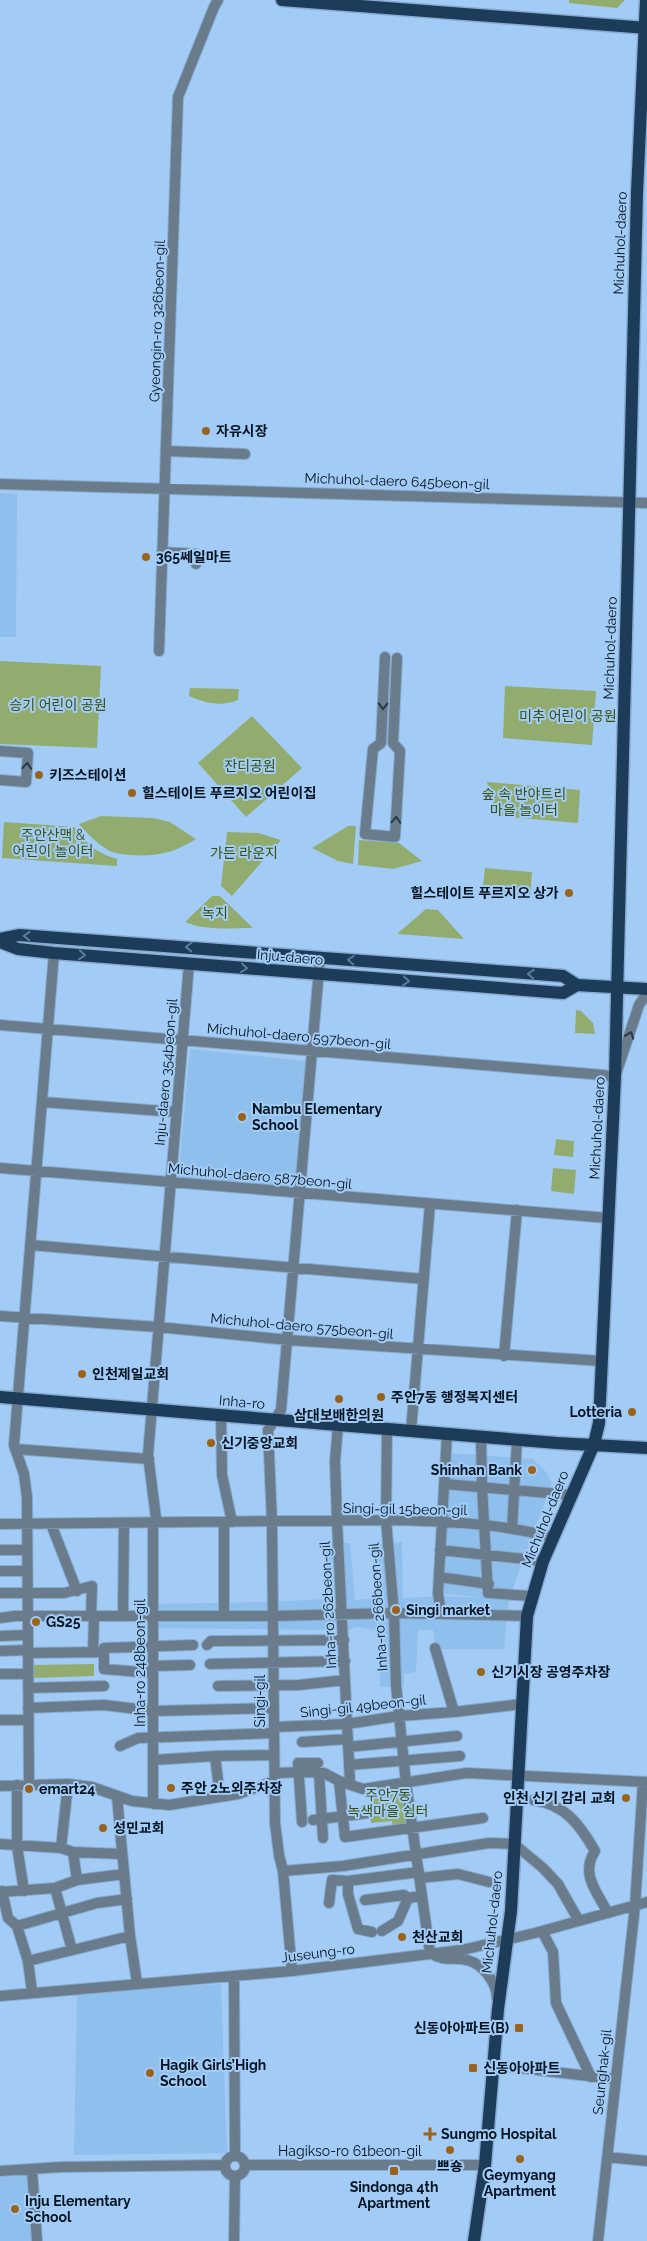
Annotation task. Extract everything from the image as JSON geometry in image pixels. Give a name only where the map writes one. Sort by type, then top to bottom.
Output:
[{"type":"main road","points":[[282,0],[393,4],[646,27]]},
{"type":"main road","name":"Michuhol-daero","points":[[474,2241],[484,2165],[498,2009],[511,1911],[527,1616],[531,1596],[543,1561],[594,1444],[599,1422],[615,1077],[637,184],[646,0]]},
{"type":"main road","name":"Inju-daero","points":[[0,940],[19,935],[56,937],[563,976],[576,985]]},
{"type":"main road","name":"Inju-daero","points":[[0,940],[18,949],[54,953],[563,993],[576,985],[647,989]]},
{"type":"main road","name":"Inha-ro","points":[[0,1397],[18,1393],[221,1415],[272,1425],[338,1426],[647,1448]]},
{"type":"street","name":"Gyeongin-ro 326beon-gil","points":[[159,651],[178,97],[218,0]]},
{"type":"street","points":[[166,451],[245,454]]},
{"type":"street","name":"Michuhol-daero 645beon-gil","points":[[0,484],[647,503]]},
{"type":"street","points":[[162,552],[196,554],[196,564]]},
{"type":"street","points":[[385,657],[381,742],[373,749],[365,834],[395,837],[400,751],[393,744],[397,658]]},
{"type":"street","points":[[0,751],[28,753],[26,782],[0,780]]},
{"type":"street","points":[[29,1783],[26,1497],[24,1474],[15,1449],[54,953]]},
{"type":"street","name":"Singi-gil","points":[[292,1971],[283,1871],[275,1823],[272,1425],[281,1410],[320,958]]},
{"type":"street","name":"Inju-daero 354beon-gil","points":[[158,1328],[189,964]]},
{"type":"street","points":[[615,1077],[639,1005],[647,996]]},
{"type":"street","name":"Michuhol-daero 597beon-gil","points":[[0,1025],[615,1077]]},
{"type":"street","points":[[42,1102],[176,1112]]},
{"type":"street","name":"Michuhol-daero 587beon-gil","points":[[0,1168],[608,1218]]},
{"type":"street","points":[[411,1432],[430,1204]]},
{"type":"street","points":[[504,1356],[517,1210]]},
{"type":"street","points":[[30,1245],[424,1279]]},
{"type":"street","name":"Michuhol-daero 575beon-gil","points":[[0,1316],[288,1340],[504,1356],[602,1361]]},
{"type":"street","name":"Inha-ro 248beon-gil","points":[[153,1804],[152,1615],[154,1523],[156,1518],[149,1459],[158,1328]]},
{"type":"street","points":[[221,1415],[220,1454],[228,1522],[224,1616]]},
{"type":"street","name":"Inha-ro 262beon-gil","points":[[338,1426],[335,1462],[350,1783]]},
{"type":"street","name":"Inha-ro 266beon-gil","points":[[387,1430],[386,1520],[394,1613],[396,1685],[406,1783],[430,1953]]},
{"type":"street","points":[[441,1614],[438,1593],[447,1434]]},
{"type":"street","points":[[482,1437],[482,1487],[488,1592],[531,1596]]},
{"type":"street","points":[[512,1528],[517,1440]]},
{"type":"street","points":[[15,1449],[149,1459]]},
{"type":"street","points":[[445,1484],[571,1496]]},
{"type":"street","name":"Singi-gil 15beon-gil","points":[[0,1524],[443,1521],[512,1528],[552,1537]]},
{"type":"street","points":[[123,1615],[124,1523]]},
{"type":"street","points":[[50,1524],[77,1591]]},
{"type":"street","points":[[0,1550],[26,1550]]},
{"type":"street","points":[[440,1550],[543,1561]]},
{"type":"street","points":[[0,1571],[26,1571]]},
{"type":"street","points":[[439,1577],[489,1584]]},
{"type":"street","points":[[0,1593],[77,1591],[92,1586],[93,1616],[104,1669],[153,1670],[190,1665]]},
{"type":"street","points":[[0,1618],[27,1616],[273,1616],[394,1613],[527,1616]]},
{"type":"street","points":[[0,1636],[27,1635]]},
{"type":"street","points":[[207,1644],[211,1641],[344,1640]]},
{"type":"street","points":[[0,1651],[99,1652],[104,1648],[193,1644]]},
{"type":"street","points":[[436,1648],[454,1712]]},
{"type":"street","points":[[210,1664],[274,1661],[344,1661]]},
{"type":"street","points":[[0,1674],[27,1674]]},
{"type":"street","points":[[218,1686],[274,1686],[345,1680]]},
{"type":"street","points":[[28,1688],[104,1686]]},
{"type":"street","name":"Singi-gil 49beon-gil","points":[[120,1746],[138,1738],[154,1739],[347,1724],[399,1716],[522,1704]]},
{"type":"street","points":[[28,1708],[104,1705],[154,1711],[274,1708]]},
{"type":"street","points":[[0,1720],[28,1720]]},
{"type":"street","points":[[302,1742],[348,1743],[457,1736]]},
{"type":"street","points":[[153,1760],[274,1755]]},
{"type":"street","points":[[215,1756],[220,1797]]},
{"type":"street","points":[[349,1765],[460,1756]]},
{"type":"street","points":[[319,1768],[317,1820],[323,1838]]},
{"type":"street","points":[[0,1786],[29,1783],[68,1784],[92,1788],[117,1797],[153,1804],[178,1804],[238,1794],[274,1777],[319,1768],[339,1781],[350,1783],[363,1789],[373,1789],[467,1773],[645,1782],[642,1872],[634,1906]]},
{"type":"street","points":[[298,1772],[302,1822]]},
{"type":"street","points":[[339,1781],[345,1838],[483,1818]]},
{"type":"street","points":[[61,1848],[68,1784]]},
{"type":"street","points":[[17,1785],[17,1846],[24,1892]]},
{"type":"street","points":[[117,1797],[121,1854],[137,1983]]},
{"type":"street","points":[[533,1800],[547,1802],[581,1827],[595,1851],[590,1860],[589,1879],[608,1913]]},
{"type":"street","points":[[317,1820],[368,1813]]},
{"type":"street","points":[[283,1871],[343,1866],[489,1843],[514,1844],[543,1868],[558,1884],[579,1921]]},
{"type":"street","points":[[0,1844],[61,1848],[73,1852],[121,1854]]},
{"type":"street","points":[[73,1852],[77,1880]]},
{"type":"street","points":[[32,1992],[28,1961],[17,1926],[8,1918],[1,1891],[24,1892],[55,1888],[77,1880],[124,1874]]},
{"type":"street","points":[[329,1903],[332,1880],[348,1881],[458,1874],[489,1882]]},
{"type":"street","points":[[348,1881],[348,1894],[358,1929],[377,1931],[398,1921],[408,1898]]},
{"type":"street","points":[[55,1888],[72,1950]]},
{"type":"street","points":[[365,1900],[422,1896]]},
{"type":"street","points":[[17,1926],[97,1902],[127,1899]]},
{"type":"street","name":"Juseung-ro","points":[[0,1996],[292,1971],[462,1950],[506,1941],[647,1902]]},
{"type":"street","name":"Seunghak-gil","points":[[598,2241],[634,1906]]},
{"type":"street","points":[[542,1931],[553,1952],[556,2003],[591,2077]]},
{"type":"street","points":[[28,1961],[130,1936]]},
{"type":"street","points":[[430,1953],[442,1960],[472,1962],[488,1975],[494,1982],[497,1991],[498,2009]]},
{"type":"street","points":[[234,1976],[235,2155]]},
{"type":"street","points":[[493,2066],[615,2079]]},
{"type":"street","points":[[235,2155],[241,2157],[245,2165],[241,2174],[235,2176],[229,2174],[225,2165],[227,2159],[235,2155]]},
{"type":"street","points":[[607,2158],[647,2161]]},
{"type":"street","points":[[0,2170],[225,2165]]},
{"type":"street","name":"Hagikso-ro 61beon-gil","points":[[245,2165],[484,2165]]},
{"type":"street","points":[[32,2168],[37,2241]]},
{"type":"street","points":[[234,2241],[235,2176]]},
{"type":"shaded area","points":[[0,493],[17,494],[16,637],[0,637]]},
{"type":"shaded area","name":"Nambu Elementary School","points":[[190,1049],[306,1061],[295,1188],[178,1179]]},
{"type":"shaded area","points":[[449,1453],[533,1459],[546,1472],[552,1483],[509,1599],[504,1649],[436,1649],[433,1630],[418,1630],[416,1672],[404,1674],[404,1686],[380,1687],[379,1631],[357,1627],[341,1632],[337,1630],[152,1628],[153,1604],[327,1599],[325,1542],[350,1543],[355,1600],[380,1598],[376,1544],[402,1542],[403,1598],[442,1596],[486,1598],[438,1593]]},
{"type":"shaded area","name":"Hagik Girls’High School","points":[[221,1984],[227,2153],[74,2155],[77,1993]]},
{"type":"shaded area","name":"Inju Elementary School","points":[[29,2175],[32,2241],[0,2241],[0,2177]]},
{"type":"green space","points":[[569,0],[625,0],[617,8],[569,3]]},
{"type":"green space","name":"승기 어린이 공원","points":[[0,661],[101,666],[97,748],[0,744]]},
{"type":"green space","name":"미추 어린이 공원","points":[[505,686],[596,691],[592,745],[503,738]]},
{"type":"green space","points":[[190,688],[239,689],[238,700],[219,704],[201,701],[189,696]]},
{"type":"green space","name":"잔디공원","points":[[252,716],[302,768],[246,817],[198,763]]},
{"type":"green space","name":"숲 속 반야트리 마을 놀이터","points":[[487,782],[580,790],[578,823],[497,816]]},
{"type":"green space","points":[[101,816],[153,818],[170,822],[196,839],[180,848],[157,855],[116,853],[100,844],[79,824]]},
{"type":"green space","name":"주안산맥 & 어린이 놀이터","points":[[4,822],[74,827],[92,847],[103,854],[117,859],[117,866],[2,858]]},
{"type":"green space","points":[[348,826],[356,826],[353,864],[338,861],[312,848]]},
{"type":"green space","name":"가든 라운지","points":[[227,832],[258,833],[281,840],[232,896],[221,886]]},
{"type":"green space","points":[[359,840],[399,843],[422,861],[393,869],[358,865]]},
{"type":"green space","points":[[485,868],[532,872],[530,899],[482,895]]},
{"type":"green space","name":"녹지","points":[[212,896],[220,896],[253,928],[210,928],[185,922]]},
{"type":"green space","points":[[426,909],[438,910],[464,939],[397,934]]},
{"type":"green space","points":[[576,1010],[581,1011],[593,1023],[595,1034],[575,1033]]},
{"type":"green space","points":[[556,1139],[574,1141],[573,1157],[554,1155]]},
{"type":"green space","points":[[553,1168],[576,1170],[574,1194],[551,1191]]},
{"type":"green space","points":[[94,1664],[94,1676],[30,1678],[30,1665]]},
{"type":"green space","name":"주안7동 녹색마을 쉼터","points":[[406,1783],[411,1833],[394,1833],[392,1821],[371,1823],[369,1789]]},
{"type":"place","name":"자유시장","points":[[206,431]]},
{"type":"place","name":"365쎄일마트","points":[[146,557]]},
{"type":"place","name":"키즈스테이션","points":[[39,775]]},
{"type":"place","name":"힐스테이트 푸르지오 어린이집","points":[[132,793]]},
{"type":"place","name":"힐스테이트 푸르지오 상가","points":[[569,893]]},
{"type":"place","name":"Nambu Elementary School","points":[[242,1117]]},
{"type":"place","name":"인천제일교회","points":[[82,1374]]},
{"type":"place","name":"주안7동 행정복지센터","points":[[381,1397]]},
{"type":"place","name":"삼대보배한의원","points":[[339,1399]]},
{"type":"place","name":"Lotteria","points":[[632,1412]]},
{"type":"place","name":"신기중앙교회","points":[[211,1443]]},
{"type":"place","name":"Shinhan Bank","points":[[532,1470]]},
{"type":"place","name":"Singi market","points":[[396,1610]]},
{"type":"place","name":"GS25","points":[[36,1622]]},
{"type":"place","name":"신기시장 공영주차장","points":[[481,1672]]},
{"type":"place","name":"주안 2노외주차장","points":[[171,1788]]},
{"type":"place","name":"emart24","points":[[29,1789]]},
{"type":"place","name":"인천 신기 감리 교회","points":[[626,1798]]},
{"type":"place","name":"성민교회","points":[[103,1828]]},
{"type":"place","name":"천산교회","points":[[402,1937]]},
{"type":"place","name":"신동아아파트(B)","points":[[519,2028]]},
{"type":"place","name":"신동아아파트","points":[[473,2068]]},
{"type":"place","name":"Hagik Girls’High School","points":[[150,2073]]},
{"type":"place","name":"Sungmo Hospital","points":[[430,2134]]},
{"type":"place","name":"쁘숑","points":[[450,2150]]},
{"type":"place","name":"Geymyang Apartment","points":[[520,2159]]},
{"type":"place","name":"Sindonga 4th Apartment","points":[[394,2171]]},
{"type":"place","name":"Inju Elementary School","points":[[15,2209]]}]
